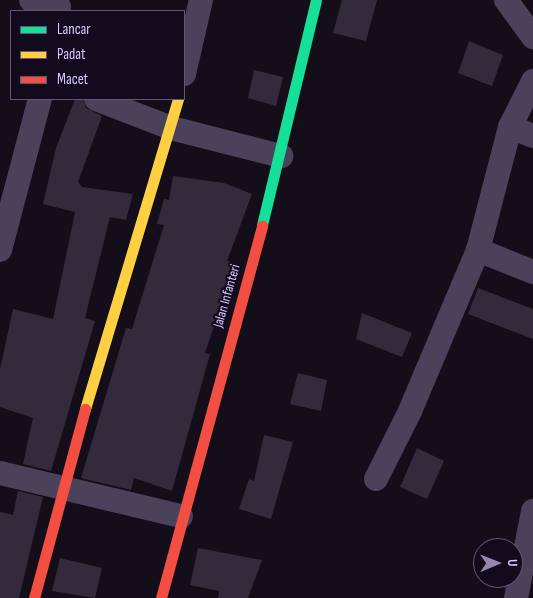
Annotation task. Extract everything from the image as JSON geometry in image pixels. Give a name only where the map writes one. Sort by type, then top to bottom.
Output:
[{"type":"street","points":[[31,0],[60,6]]},
{"type":"street","points":[[185,70],[201,0]]},
{"type":"street","name":"Jalan Infanteri","points":[[161,598],[180,516],[282,156],[316,0]]},
{"type":"street","points":[[506,0],[533,37]]},
{"type":"street","points":[[376,479],[410,411],[478,250],[510,127],[533,81]]},
{"type":"street","points":[[0,250],[40,100]]},
{"type":"street","points":[[99,100],[171,128],[282,156]]},
{"type":"street","points":[[34,598],[62,488],[171,128],[178,100]]},
{"type":"street","points":[[510,127],[533,136]]},
{"type":"street","points":[[478,250],[533,272]]},
{"type":"street","points":[[0,473],[180,516]]},
{"type":"street","points":[[516,598],[533,511]]},
{"type":"building","points":[[342,0],[377,0],[366,41],[333,33]]},
{"type":"building","points":[[469,41],[503,55],[492,86],[458,73]]},
{"type":"building","points":[[254,70],[283,77],[276,106],[248,98]]},
{"type":"building","points":[[75,100],[83,100],[86,108],[102,116],[78,182],[82,187],[133,194],[126,220],[110,217],[85,318],[95,321],[51,471],[23,464],[33,418],[0,407],[0,369],[13,309],[53,319],[75,212],[43,204],[56,148]]},
{"type":"building","points":[[173,176],[224,183],[252,194],[227,261],[235,263],[205,353],[210,354],[172,491],[134,478],[131,490],[81,478],[126,328],[132,329],[164,225],[157,224],[164,199],[169,200]]},
{"type":"building","points":[[478,288],[533,309],[533,339],[468,314]]},
{"type":"building","points":[[362,313],[412,333],[402,357],[356,339]]},
{"type":"building","points":[[298,373],[327,380],[321,411],[290,404]]},
{"type":"building","points":[[264,435],[293,442],[271,519],[239,509],[249,479],[254,481]]},
{"type":"building","points":[[417,448],[444,461],[427,499],[400,487]]},
{"type":"building","points":[[18,491],[43,497],[19,598],[0,598],[0,512],[13,515]]},
{"type":"building","points":[[198,548],[262,560],[248,598],[218,598],[219,591],[190,585]]},
{"type":"building","points":[[60,558],[102,568],[95,598],[52,591]]},
{"type":"traffic: fast","points":[[262,225],[316,0]]},
{"type":"traffic: slow","points":[[85,409],[178,100]]},
{"type":"traffic: jam","points":[[161,598],[262,225]]},
{"type":"traffic: jam","points":[[34,598],[85,409]]}]
